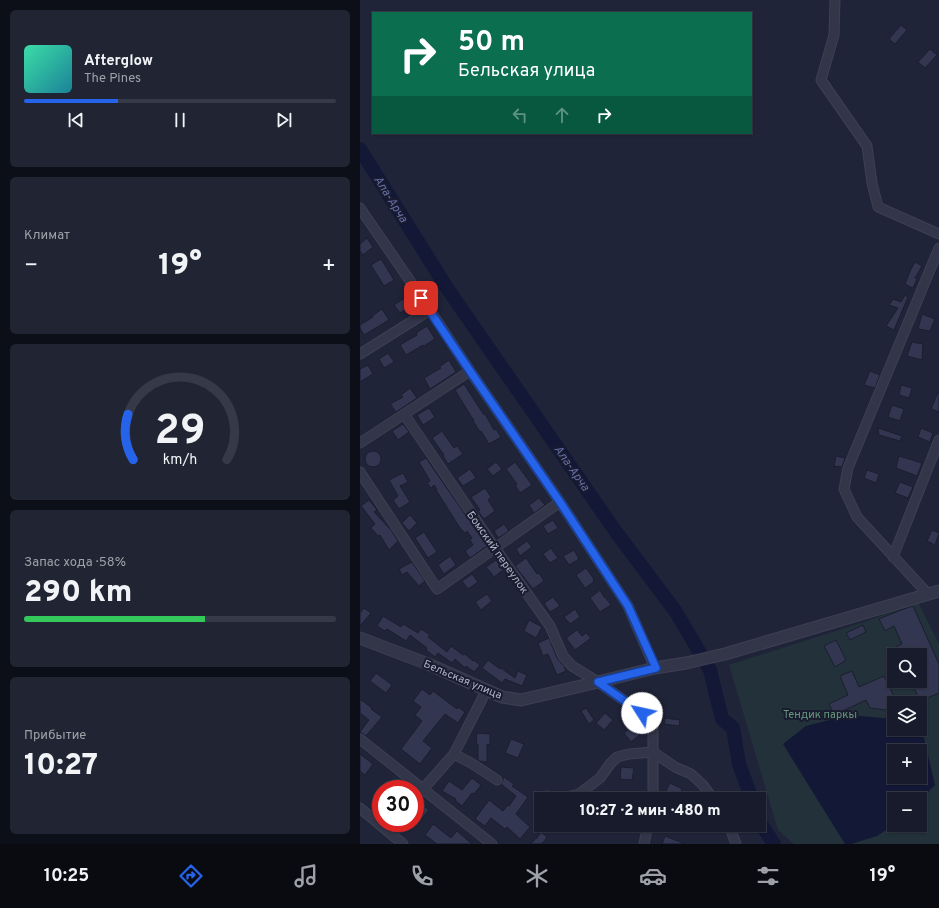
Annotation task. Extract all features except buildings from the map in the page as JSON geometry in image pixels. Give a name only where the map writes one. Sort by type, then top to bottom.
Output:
[{"type":"street","points":[[835,0],[834,35],[821,80],[867,146],[872,183],[878,207],[939,234]]},
{"type":"street","points":[[360,208],[560,502],[628,606],[656,668]]},
{"type":"street","points":[[928,594],[857,517],[844,489],[848,468],[939,248]]},
{"type":"street","points":[[360,354],[430,310]]},
{"type":"street","points":[[360,443],[470,371]]},
{"type":"street","name":"Бомский переулок","points":[[404,414],[550,626],[563,656],[572,666],[598,682],[653,721],[654,752]]},
{"type":"street","points":[[893,557],[939,440]]},
{"type":"street","points":[[360,472],[438,588],[560,502]]},
{"type":"street","name":"Бельская улица","points":[[360,638],[428,664],[502,697],[522,700],[656,668],[725,654],[939,591]]},
{"type":"street","points":[[424,788],[454,754],[486,690]]},
{"type":"street","points":[[360,739],[412,780]]},
{"type":"street","points":[[582,792],[600,778],[617,757],[629,754],[654,752],[675,767],[691,774],[703,785],[708,792]]},
{"type":"street","points":[[653,792],[654,752]]},
{"type":"street","points":[[454,754],[497,780]]},
{"type":"street","points":[[424,790],[492,844]]},
{"type":"street","points":[[360,808],[403,844]]},
{"type":"street","points":[[644,844],[647,832]]},
{"type":"street","points":[[732,832],[736,844]]},
{"type":"green space","name":"Тендик паркы","points":[[918,602],[939,644],[939,844],[794,844],[778,830],[729,665],[864,622]]},
{"type":"water","points":[[849,715],[887,718],[887,736],[921,736],[924,738],[925,744],[887,744],[887,784],[927,784],[927,751],[935,785],[927,793],[887,792],[887,830],[877,836],[851,844],[845,844],[783,744],[806,726]]},
{"type":"waterway","name":"Ала-Арча","points":[[360,149],[447,288],[616,532],[676,612],[710,670],[722,719],[733,728],[739,764],[749,792]]},
{"type":"waterway","name":"Ала-Арча","points":[[766,832],[774,844]]},
{"type":"route","points":[[421,298],[560,502],[628,606],[656,668],[598,682],[642,713]]}]
